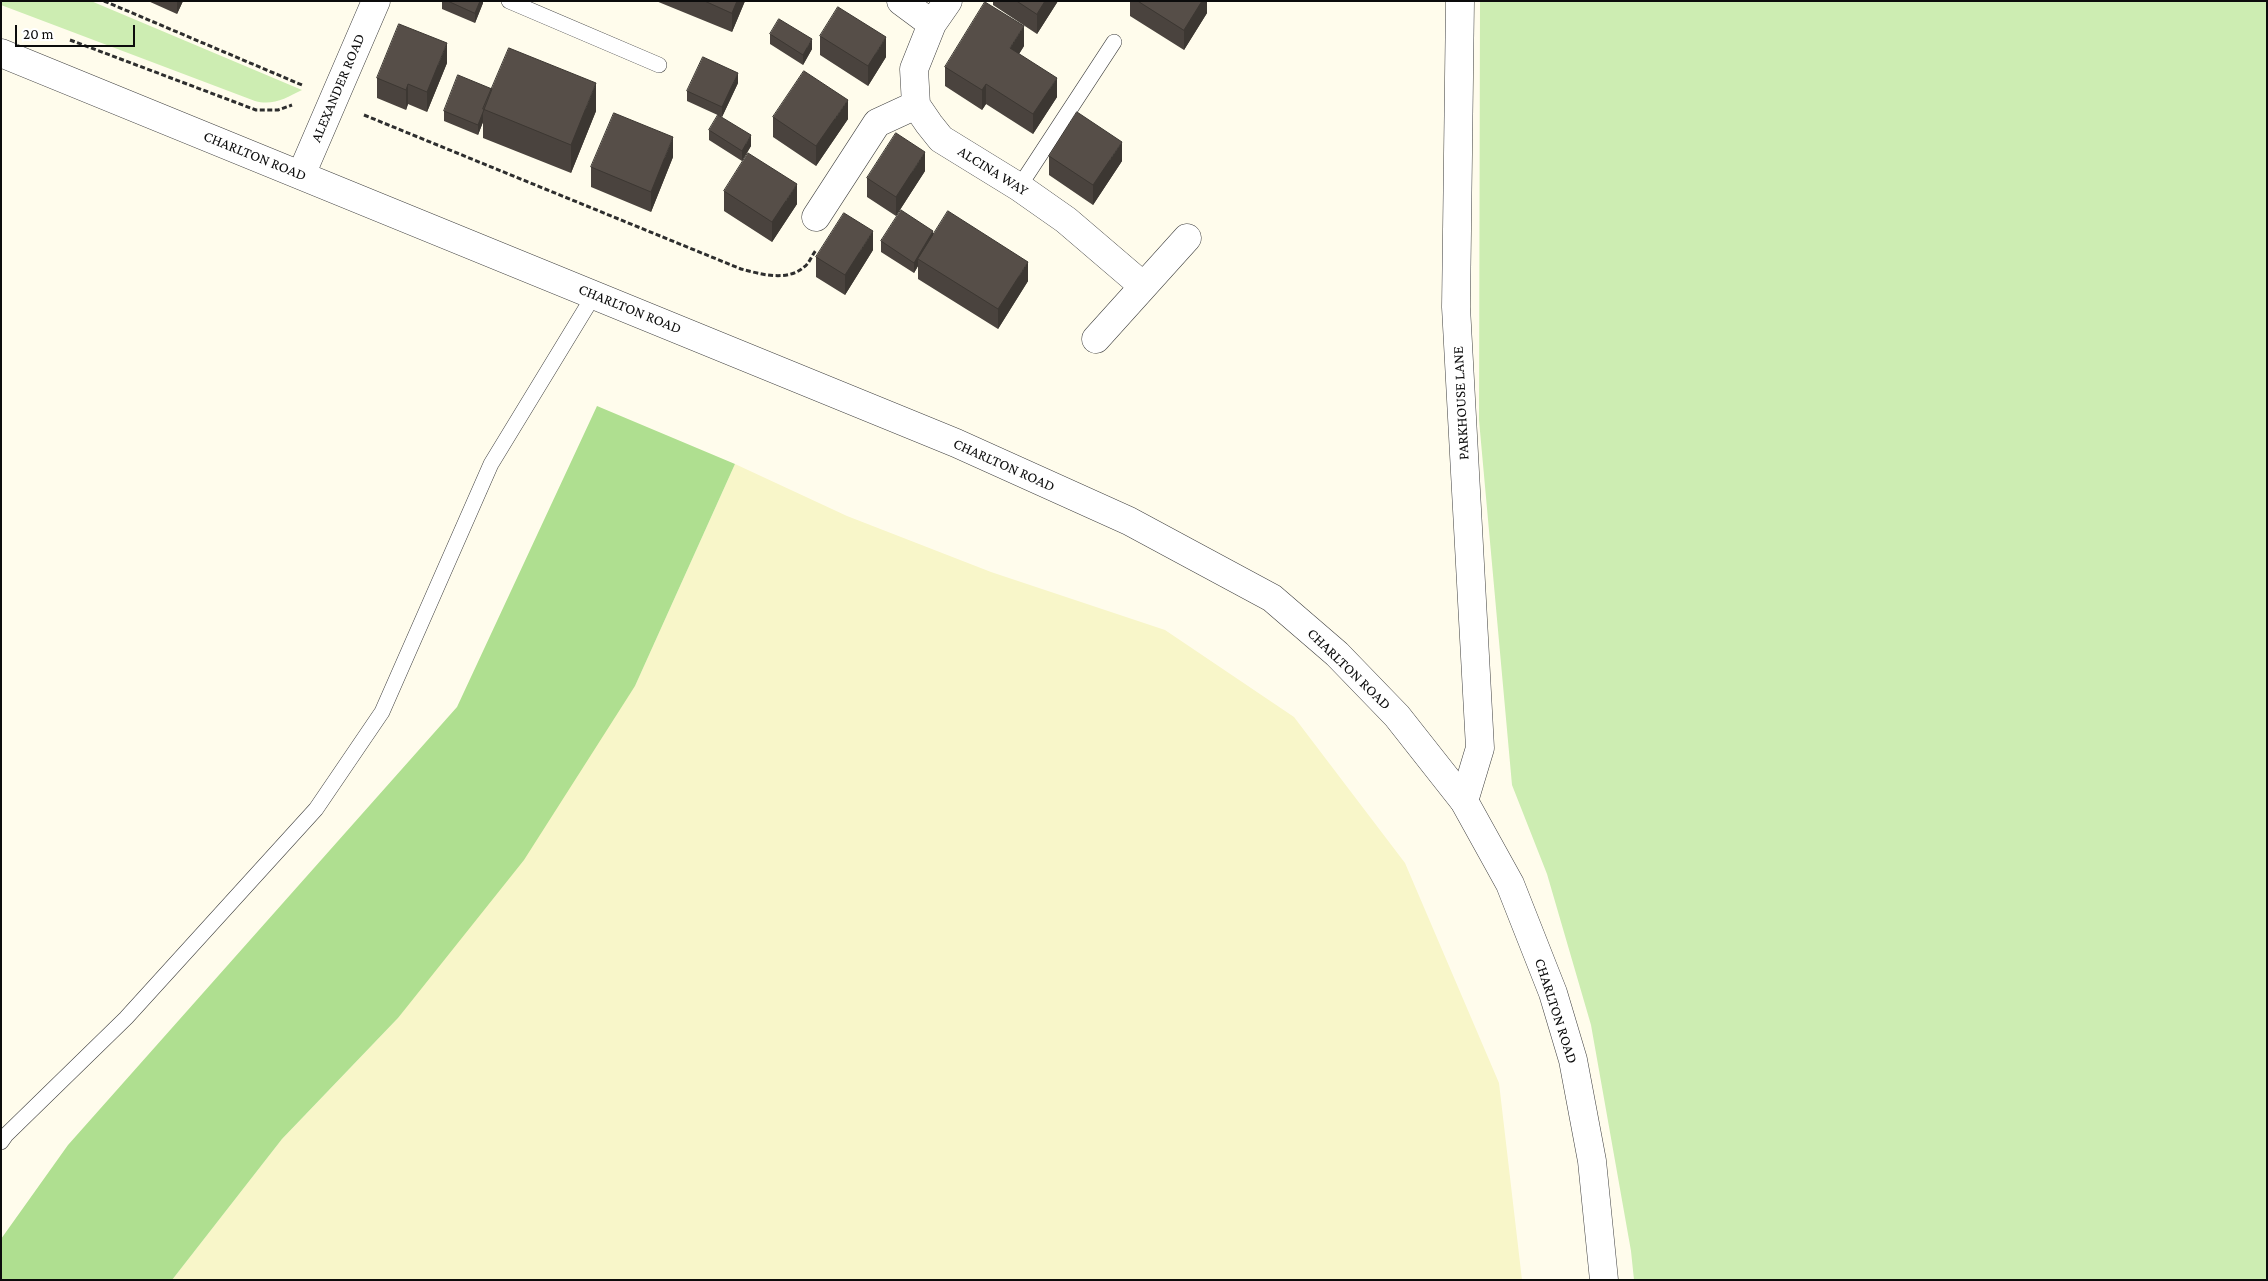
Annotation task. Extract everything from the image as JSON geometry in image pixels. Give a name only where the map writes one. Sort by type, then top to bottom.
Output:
[{"type":"street","name":"ALEXANDER ROAD","points":[[301,175],[376,1]]},
{"type":"street","points":[[900,1],[932,24]]},
{"type":"street","points":[[816,217],[878,122],[916,105],[914,69],[932,24],[948,1]]},
{"type":"street","name":"PARKHOUSE LANE","points":[[1460,1],[1456,307],[1480,748],[1464,801]]},
{"type":"street","name":"CHARLTON ROAD","points":[[1,53],[956,443],[1129,521],[1272,598],[1337,654],[1397,716],[1464,801],[1510,884],[1553,993],[1574,1060],[1592,1161],[1604,1280]]},
{"type":"street","name":"ALCINA WAY","points":[[916,105],[941,139],[1019,187],[1066,220],[1142,285]]},
{"type":"street","points":[[1096,339],[1142,285],[1187,238]]},
{"type":"lane","points":[[509,1],[659,65]]},
{"type":"lane","points":[[1019,187],[1114,42]]},
{"type":"lane","points":[[1,1142],[126,1018],[316,809],[382,712],[491,464],[594,295]]},
{"type":"path","points":[[104,1],[303,86]]},
{"type":"path","points":[[65,39],[256,110],[278,110],[299,102]]},
{"type":"path","points":[[344,75],[362,82],[358,113],[741,269],[769,276],[788,274],[804,268],[820,244]]},
{"type":"shaded area","points":[[735,464],[847,516],[991,572],[1165,630],[1294,717],[1405,863],[1499,1083],[1522,1280],[172,1280],[282,1139],[398,1018],[635,686]]},
{"type":"green space","points":[[1,1],[91,1],[302,90],[274,102],[255,101],[1,5]]},
{"type":"green space","points":[[1480,1],[2267,1],[2267,1280],[1634,1280],[1631,1251],[1591,1025],[1547,874],[1512,785],[1479,420]]},
{"type":"green space","points":[[597,406],[735,464],[635,686],[524,860],[398,1018],[282,1139],[172,1280],[1,1280],[1,1239],[68,1145],[457,707]]},
{"type":"building","points":[[448,1],[480,1],[475,13]]},
{"type":"building","points":[[705,1],[737,1],[732,13]]},
{"type":"building","points":[[1017,1],[1045,1],[1037,14]]},
{"type":"building","points":[[1138,1],[1202,1],[1184,30]]},
{"type":"building","points":[[985,2],[1024,26],[1010,48],[1057,78],[1033,114],[986,84],[982,90],[945,67]]},
{"type":"building","points":[[838,7],[886,37],[868,66],[820,36]]},
{"type":"building","points":[[779,19],[812,39],[803,55],[770,34]]},
{"type":"building","points":[[399,24],[447,43],[427,92],[408,84],[406,90],[377,78]]},
{"type":"building","points":[[509,48],[596,83],[571,145],[483,109]]},
{"type":"building","points":[[703,57],[738,73],[722,107],[687,91]]},
{"type":"building","points":[[804,71],[848,100],[816,146],[773,117]]},
{"type":"building","points":[[458,75],[492,89],[478,125],[444,111]]},
{"type":"building","points":[[1077,112],[1122,142],[1093,185],[1049,156]]},
{"type":"building","points":[[614,113],[673,137],[651,192],[591,167]]},
{"type":"building","points":[[718,115],[751,135],[742,151],[709,130]]},
{"type":"building","points":[[896,133],[925,152],[896,197],[867,178]]},
{"type":"building","points":[[748,153],[797,184],[772,222],[724,191]]},
{"type":"building","points":[[901,210],[933,231],[914,263],[881,241]]},
{"type":"building","points":[[948,211],[1028,262],[998,309],[918,259]]},
{"type":"building","points":[[844,213],[873,231],[845,275],[816,257]]}]
